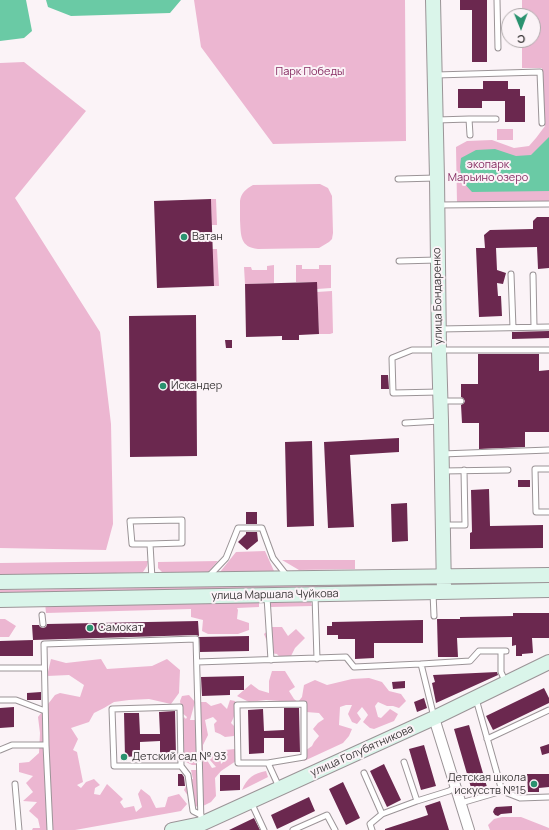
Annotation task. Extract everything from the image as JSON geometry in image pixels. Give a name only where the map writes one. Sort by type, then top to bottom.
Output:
[{"type":"main road","name":"улица Бондаренко","points":[[433,0],[437,178],[438,329],[444,576],[439,592]]},
{"type":"main road","name":"улица Маршала Чуйкова","points":[[0,582],[549,575]]},
{"type":"main road","points":[[340,577],[343,587],[341,594]]},
{"type":"main road","name":"улица Маршала Чуйкова","points":[[0,600],[549,590]]},
{"type":"main road","name":"улица Голубятникова","points":[[172,830],[251,802],[434,718],[549,662]]},
{"type":"street","points":[[434,718],[469,830]]},
{"type":"lane","points":[[497,0],[498,48]]},
{"type":"lane","points":[[435,75],[540,72],[542,123]]},
{"type":"lane","points":[[469,119],[470,136]]},
{"type":"lane","points":[[435,120],[496,119]]},
{"type":"lane","points":[[398,179],[437,178]]},
{"type":"lane","points":[[437,205],[549,204]]},
{"type":"lane","points":[[399,261],[438,260]]},
{"type":"lane","points":[[511,274],[513,328]]},
{"type":"lane","points":[[534,275],[534,327]]},
{"type":"lane","points":[[438,329],[549,327]]},
{"type":"lane","points":[[461,401],[440,397],[393,393],[392,358],[412,350],[549,350]]},
{"type":"lane","points":[[405,423],[441,421]]},
{"type":"lane","points":[[442,454],[549,450]]},
{"type":"lane","points":[[549,469],[535,470],[536,512],[549,512]]},
{"type":"lane","points":[[443,525],[465,525],[464,470]]},
{"type":"lane","points":[[442,471],[508,470]]},
{"type":"lane","points":[[182,520],[182,543],[150,544],[132,544],[130,521],[182,520]]},
{"type":"lane","points":[[206,579],[226,558],[238,528],[262,528],[273,558],[289,578]]},
{"type":"lane","points":[[150,544],[152,580]]},
{"type":"lane","points":[[434,616],[439,592]]},
{"type":"lane","points":[[315,594],[317,659]]},
{"type":"lane","points":[[267,595],[270,660]]},
{"type":"lane","points":[[42,615],[43,624]]},
{"type":"lane","points":[[50,830],[46,745],[44,642],[196,639],[201,820]]},
{"type":"lane","points":[[197,662],[346,657],[354,667],[470,661],[479,651],[503,651],[500,672],[506,683]]},
{"type":"lane","points":[[421,664],[434,718]]},
{"type":"lane","points":[[0,668],[44,668]]},
{"type":"lane","points":[[475,698],[502,791]]},
{"type":"lane","points":[[0,700],[16,700],[45,711]]},
{"type":"lane","points":[[304,704],[304,757],[268,763],[238,763],[237,705],[304,704]]},
{"type":"lane","points":[[181,766],[114,766],[112,709],[180,707],[181,766],[188,775],[193,811],[201,820]]},
{"type":"lane","points":[[487,739],[549,710]]},
{"type":"lane","points":[[0,750],[12,746],[46,745]]},
{"type":"lane","points":[[404,762],[417,801]]},
{"type":"lane","points":[[268,763],[280,788]]},
{"type":"lane","points":[[364,772],[382,814]]},
{"type":"lane","points":[[15,784],[19,830]]},
{"type":"lane","points":[[372,830],[370,824],[382,814],[456,788]]},
{"type":"lane","points":[[461,803],[502,791],[520,798],[549,797]]},
{"type":"lane","points":[[251,802],[264,830]]},
{"type":"lane","points":[[293,830],[327,815],[335,830]]},
{"type":"green space","name":"Парк Победы","points":[[194,0],[405,0],[406,141],[273,144],[201,47]]},
{"type":"green space","name":"экопарк Марьино озеро","points":[[522,0],[549,0],[549,201],[457,203],[456,147],[467,141],[492,140],[514,148],[529,146],[545,126],[542,68],[522,68],[522,48],[541,48],[541,8],[522,8]]},
{"type":"green space","points":[[24,62],[86,111],[15,198],[100,332],[111,424],[113,524],[106,550],[0,548],[0,63]]},
{"type":"green space","points":[[497,129],[513,129],[513,140],[497,140]]},
{"type":"green space","points":[[320,184],[328,188],[332,196],[333,233],[332,239],[329,242],[319,248],[258,249],[252,248],[245,243],[241,236],[240,201],[243,193],[248,188],[253,185]]},
{"type":"green space","points":[[211,199],[216,199],[217,225],[212,225]]},
{"type":"green space","points":[[212,249],[217,249],[219,286],[214,286]]},
{"type":"green space","points":[[274,265],[274,283],[245,284],[244,267],[251,267],[252,270],[267,270],[267,266]]},
{"type":"green space","points":[[296,265],[302,265],[302,269],[319,269],[319,265],[331,265],[331,288],[317,289],[317,282],[296,282]]},
{"type":"green space","points":[[332,291],[333,333],[319,334],[317,292]]},
{"type":"green space","points":[[265,551],[274,571],[220,572],[236,552]]},
{"type":"green space","points":[[282,560],[355,560],[355,569],[299,570]]},
{"type":"green space","points":[[148,561],[143,572],[0,576],[0,563]]},
{"type":"green space","points":[[218,561],[208,572],[163,573],[158,568],[158,562]]},
{"type":"green space","points":[[549,580],[549,583],[467,584],[467,582]]},
{"type":"green space","points":[[432,583],[432,585],[350,587],[349,585]]},
{"type":"green space","points":[[340,585],[342,587],[0,595],[0,590]]},
{"type":"green space","points":[[259,600],[259,607],[237,608],[237,619],[249,623],[249,630],[238,634],[208,634],[202,631],[203,620],[191,617],[191,609],[46,613],[45,603]]},
{"type":"green space","points":[[311,602],[312,606],[271,607],[271,603]]},
{"type":"green space","points":[[0,619],[5,619],[16,626],[9,637],[0,637]]},
{"type":"green space","points":[[272,627],[282,627],[288,636],[296,629],[305,638],[295,648],[289,660],[282,660],[277,654],[270,653],[264,634]]},
{"type":"green space","points":[[51,659],[66,663],[101,659],[107,669],[152,666],[167,659],[180,670],[179,693],[171,704],[149,699],[114,702],[94,713],[89,722],[71,728],[78,739],[73,750],[77,752],[83,782],[77,785],[81,788],[86,782],[94,779],[100,785],[95,788],[94,794],[100,795],[107,784],[123,799],[120,802],[124,808],[134,806],[136,812],[142,807],[138,794],[141,789],[150,796],[156,808],[165,807],[168,797],[179,794],[187,804],[181,811],[75,830],[32,830],[33,828],[40,828],[38,819],[29,811],[37,802],[23,801],[33,792],[26,783],[33,776],[19,772],[19,763],[29,762],[39,753],[40,733],[38,717],[55,695],[60,693],[80,697],[84,685],[69,675],[47,676]]},
{"type":"green space","points":[[272,671],[285,671],[295,687],[289,691],[298,702],[302,697],[304,685],[315,680],[327,685],[352,679],[369,678],[382,682],[389,691],[401,694],[406,701],[399,708],[387,706],[378,702],[375,706],[378,717],[381,718],[390,709],[398,714],[394,721],[374,729],[370,728],[363,722],[368,715],[362,707],[357,713],[361,719],[357,724],[352,722],[348,714],[352,705],[340,707],[339,725],[352,729],[349,736],[343,743],[304,761],[299,755],[312,746],[319,736],[313,729],[324,719],[319,713],[306,712],[306,703],[266,700],[249,702],[237,696],[251,684],[259,690],[269,693],[269,681]]},
{"type":"green space","points":[[189,695],[195,702],[190,720],[196,720],[200,702],[206,702],[211,706],[221,703],[227,709],[230,700],[235,701],[236,704],[234,718],[231,723],[235,727],[234,736],[225,737],[215,732],[214,724],[217,721],[213,717],[205,720],[208,735],[203,745],[203,754],[212,768],[216,767],[210,760],[213,755],[220,757],[221,764],[225,760],[225,750],[235,749],[236,761],[221,771],[215,778],[216,796],[211,802],[199,808],[194,805],[184,790],[186,781],[193,779],[191,770],[198,770],[198,765],[192,765],[182,760],[182,723],[184,717],[186,719],[187,717],[182,713],[180,701],[182,696]]},
{"type":"green space","points":[[266,771],[268,777],[242,790],[246,782],[251,777]]},
{"type":"green space","points":[[502,817],[521,817],[549,828],[549,830],[490,830],[488,825],[494,819]]},
{"type":"shaded area","points":[[0,0],[26,0],[32,31],[24,38],[0,41]]},
{"type":"shaded area","points":[[46,0],[181,0],[170,13],[71,16],[48,7]]},
{"type":"shaded area","name":"экопарк Марьино озеро","points":[[549,137],[549,191],[472,192],[462,181],[460,167],[461,158],[476,150],[495,149],[516,156],[531,155]]},
{"type":"building","points":[[460,0],[487,0],[487,62],[472,62],[472,10],[460,10]]},
{"type":"building","points":[[483,81],[508,81],[508,89],[520,89],[520,96],[525,96],[525,122],[505,122],[505,101],[482,101],[482,108],[458,108],[458,89],[483,89]]},
{"type":"building","name":"Ватан","points":[[211,199],[214,286],[157,288],[154,201]]},
{"type":"building","points":[[537,217],[549,217],[549,268],[538,269],[537,247],[496,248],[497,270],[506,273],[503,284],[497,283],[498,296],[501,296],[502,316],[479,317],[476,248],[485,248],[484,235],[490,230],[533,229],[533,221]]},
{"type":"building","points":[[317,282],[319,334],[299,335],[299,340],[282,340],[282,336],[246,337],[245,284]]},
{"type":"building","name":"Искандер","points":[[196,315],[197,456],[130,457],[129,316]]},
{"type":"building","points":[[549,331],[549,338],[512,339],[512,332]]},
{"type":"building","points":[[225,340],[232,340],[232,348],[226,348]]},
{"type":"building","points":[[478,354],[539,354],[539,371],[549,370],[549,432],[525,432],[525,447],[479,449],[479,423],[462,423],[461,405],[465,401],[461,397],[461,384],[478,384]]},
{"type":"building","points":[[381,375],[388,375],[389,389],[381,389]]},
{"type":"building","points":[[399,438],[399,452],[350,455],[354,527],[328,528],[324,442]]},
{"type":"building","points":[[312,441],[314,526],[287,527],[285,442]]},
{"type":"building","points":[[518,480],[530,480],[530,487],[518,487]]},
{"type":"building","points":[[489,489],[490,526],[543,525],[543,548],[470,549],[470,533],[472,532],[471,490]]},
{"type":"building","points":[[407,503],[408,541],[392,542],[391,504]]},
{"type":"building","points":[[246,512],[257,512],[257,524],[246,524]]},
{"type":"building","points":[[246,532],[257,532],[258,541],[247,550],[238,542],[246,534]]},
{"type":"building","points":[[513,613],[549,613],[549,638],[532,638],[533,653],[516,656],[516,645],[512,646],[512,637],[457,638],[458,657],[438,657],[437,619],[513,616]]},
{"type":"building","points":[[423,620],[423,643],[374,643],[374,658],[355,659],[355,639],[338,639],[338,635],[327,635],[327,626],[332,626],[332,622]]},
{"type":"building","points":[[198,621],[199,636],[33,640],[32,625],[39,625],[43,628],[46,627],[47,624]]},
{"type":"building","points":[[249,636],[249,651],[200,652],[199,637]]},
{"type":"building","points":[[33,640],[33,656],[0,656],[0,641]]},
{"type":"building","points":[[497,672],[498,675],[436,703],[432,683],[435,682],[433,675]]},
{"type":"building","points":[[244,676],[244,690],[230,690],[230,695],[202,696],[201,677]]},
{"type":"building","points":[[405,681],[405,688],[393,689],[392,682]]},
{"type":"building","points":[[544,688],[549,698],[549,703],[493,730],[486,716]]},
{"type":"building","points":[[41,692],[41,700],[27,700],[27,693]]},
{"type":"building","points":[[424,698],[427,708],[417,712],[414,702]]},
{"type":"building","points":[[14,707],[14,727],[0,728],[0,708]]},
{"type":"building","points":[[284,708],[299,708],[300,752],[284,752],[284,738],[264,738],[264,753],[249,754],[248,710],[263,709],[264,731],[284,730]]},
{"type":"building","points":[[175,711],[176,755],[160,755],[160,741],[140,742],[140,756],[125,757],[124,713],[139,713],[140,734],[160,734],[159,712]]},
{"type":"building","points":[[469,725],[487,787],[472,791],[454,729]]},
{"type":"building","points":[[549,744],[549,753],[542,755],[540,747]]},
{"type":"building","points":[[424,745],[436,786],[421,790],[409,749]]},
{"type":"building","points":[[384,764],[401,800],[387,807],[370,771]]},
{"type":"building","points":[[178,774],[182,774],[184,777],[185,786],[178,786]]},
{"type":"building","name":"Детская школа искусств №15","points":[[527,774],[549,774],[549,787],[539,788],[539,792],[528,792]]},
{"type":"building","points":[[220,775],[240,775],[240,790],[220,791]]},
{"type":"building","points":[[343,782],[360,818],[346,825],[329,789]]},
{"type":"building","points":[[309,797],[315,811],[277,829],[271,815]]},
{"type":"building","points":[[440,801],[449,830],[385,830],[428,815],[425,806]]},
{"type":"building","points":[[512,806],[512,813],[501,814],[498,816],[493,812],[496,807]]},
{"type":"building","points":[[254,818],[260,830],[229,830]]},
{"type":"place","name":"Ватан","points":[[184,237]]},
{"type":"place","name":"Искандер","points":[[163,386]]},
{"type":"place","name":"Самокат","points":[[90,628]]},
{"type":"place","name":"Детский сад № 93","points":[[124,757]]},
{"type":"place","name":"Детская школа искусств №15","points":[[534,784]]}]
